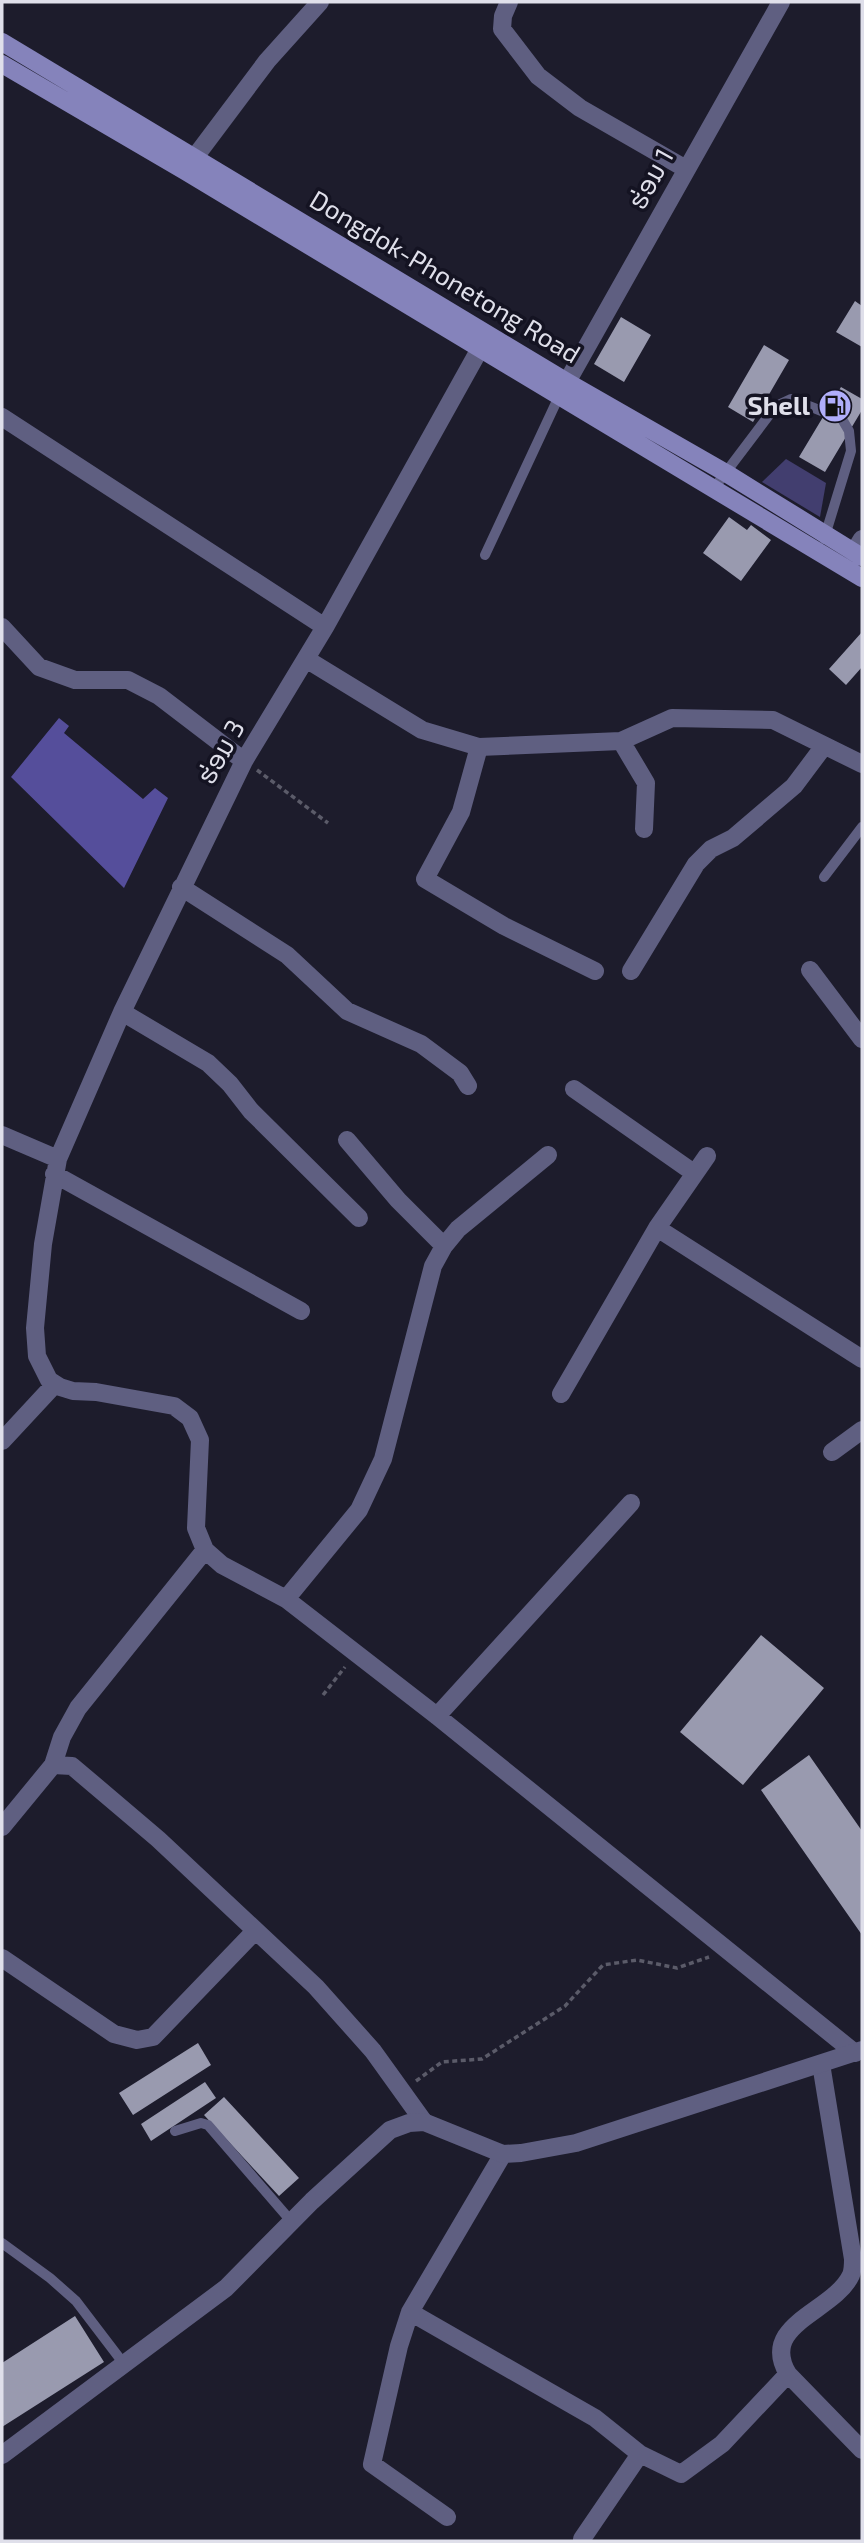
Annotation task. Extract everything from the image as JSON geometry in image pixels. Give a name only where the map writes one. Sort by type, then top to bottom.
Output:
[{"type":"main road","name":"Dongdok-Phonetong Road","points":[[2,42],[195,157],[714,488],[822,543],[860,549]]},
{"type":"main road","name":"Dongdok-Phonetong Road","points":[[2,64],[484,341]]},
{"type":"main road","name":"Dongdok-Phonetong Road","points":[[562,390],[726,473],[822,543],[862,578]]},
{"type":"street","points":[[195,157],[267,61],[320,2]]},
{"type":"street","points":[[509,2],[503,16],[502,29],[538,76],[580,108],[686,169]]},
{"type":"street","name":"ຮ່ອມ 1","points":[[562,390],[781,2]]},
{"type":"street","name":"ຮ່ອມ 3","points":[[55,1384],[42,1368],[37,1356],[34,1328],[43,1244],[56,1166],[122,1012],[244,761],[325,627],[484,341]]},
{"type":"street","points":[[2,418],[325,627]]},
{"type":"street","points":[[2,627],[39,667],[75,680],[128,680],[159,696],[244,761]]},
{"type":"street","points":[[306,659],[422,730],[479,747],[621,741],[672,718],[773,720],[862,764]]},
{"type":"street","points":[[621,741],[646,783],[644,829]]},
{"type":"street","points":[[631,971],[696,864],[711,849],[733,838],[794,786],[824,746]]},
{"type":"street","points":[[479,747],[461,812],[425,879],[504,926],[595,971]]},
{"type":"street","points":[[181,887],[287,955],[347,1011],[421,1044],[460,1073],[468,1086]]},
{"type":"street","points":[[810,970],[862,1039]]},
{"type":"street","points":[[122,1012],[208,1063],[230,1084],[260,1121],[359,1218]]},
{"type":"street","points":[[574,1089],[694,1173]]},
{"type":"street","points":[[2,1135],[301,1311]]},
{"type":"street","points":[[347,1140],[398,1200],[444,1246]]},
{"type":"street","points":[[286,1599],[359,1510],[383,1459],[433,1266],[444,1246],[458,1229],[548,1155]]},
{"type":"street","points":[[561,1394],[657,1228],[708,1156]]},
{"type":"street","points":[[657,1228],[862,1359]]},
{"type":"street","points":[[2,1441],[55,1384],[73,1391],[96,1392],[174,1406],[190,1418],[200,1440],[196,1528],[205,1550],[222,1565],[286,1599],[437,1716],[727,1951],[858,2052]]},
{"type":"street","points":[[832,1452],[862,1430]]},
{"type":"street","points":[[437,1716],[631,1503]]},
{"type":"street","points":[[2,1827],[54,1765],[62,1737],[78,1708],[205,1550]]},
{"type":"street","points":[[54,1765],[63,1763],[72,1766],[158,1839],[316,1987],[373,2051],[424,2122]]},
{"type":"street","points":[[2,1958],[114,2034],[137,2040],[153,2037],[255,1931]]},
{"type":"street","points":[[2,2455],[226,2288],[291,2221],[390,2130],[409,2123],[424,2122],[503,2154],[521,2153],[576,2143],[858,2052]]},
{"type":"street","points":[[821,2064],[853,2259],[852,2273],[844,2287],[790,2331],[780,2345],[780,2361],[788,2374],[862,2450]]},
{"type":"street","points":[[447,2517],[372,2464],[399,2346],[410,2312],[503,2154]]},
{"type":"street","points":[[410,2312],[595,2418],[640,2454],[681,2474],[722,2444],[788,2374]]},
{"type":"street","points":[[582,2539],[640,2454]]},
{"type":"lane","points":[[485,555],[562,390]]},
{"type":"lane","points":[[714,488],[776,406],[791,399],[842,419],[849,431],[851,451],[822,543]]},
{"type":"lane","points":[[824,877],[862,827]]},
{"type":"lane","points":[[175,2131],[201,2123],[208,2125],[291,2221]]},
{"type":"lane","points":[[2,2243],[76,2301],[124,2364]]},
{"type":"path","points":[[244,761],[289,791],[328,823]]},
{"type":"path","points":[[323,1695],[355,1654]]},
{"type":"path","points":[[402,2092],[442,2062],[482,2059],[565,2006],[603,1965],[637,1960],[677,1968],[727,1951]]},
{"type":"shaded area","points":[[786,459],[826,483],[820,517],[762,482]]},
{"type":"shaded area","points":[[59,718],[69,726],[64,733],[143,799],[155,788],[168,798],[124,888],[11,777]]},
{"type":"building","points":[[855,301],[862,306],[862,347],[836,332]]},
{"type":"building","points":[[621,317],[651,335],[624,382],[594,364]]},
{"type":"building","points":[[764,345],[789,360],[753,422],[728,407]]},
{"type":"building","points":[[841,387],[862,399],[862,410],[825,472],[799,457]]},
{"type":"building","points":[[729,517],[747,530],[751,525],[771,540],[741,581],[703,553]]},
{"type":"building","points":[[862,632],[862,667],[846,685],[829,669]]},
{"type":"building","points":[[761,1635],[824,1688],[743,1785],[680,1732]]},
{"type":"building","points":[[809,1755],[862,1831],[862,1935],[761,1790]]},
{"type":"building","points":[[198,2043],[211,2065],[133,2115],[119,2093]]},
{"type":"building","points":[[205,2082],[216,2098],[151,2141],[141,2124]]},
{"type":"building","points":[[224,2097],[299,2178],[279,2196],[204,2115]]},
{"type":"building","points":[[75,2316],[104,2362],[2,2427],[2,2363]]},
{"type":"place","name":"Shell","points":[[835,406]]}]
